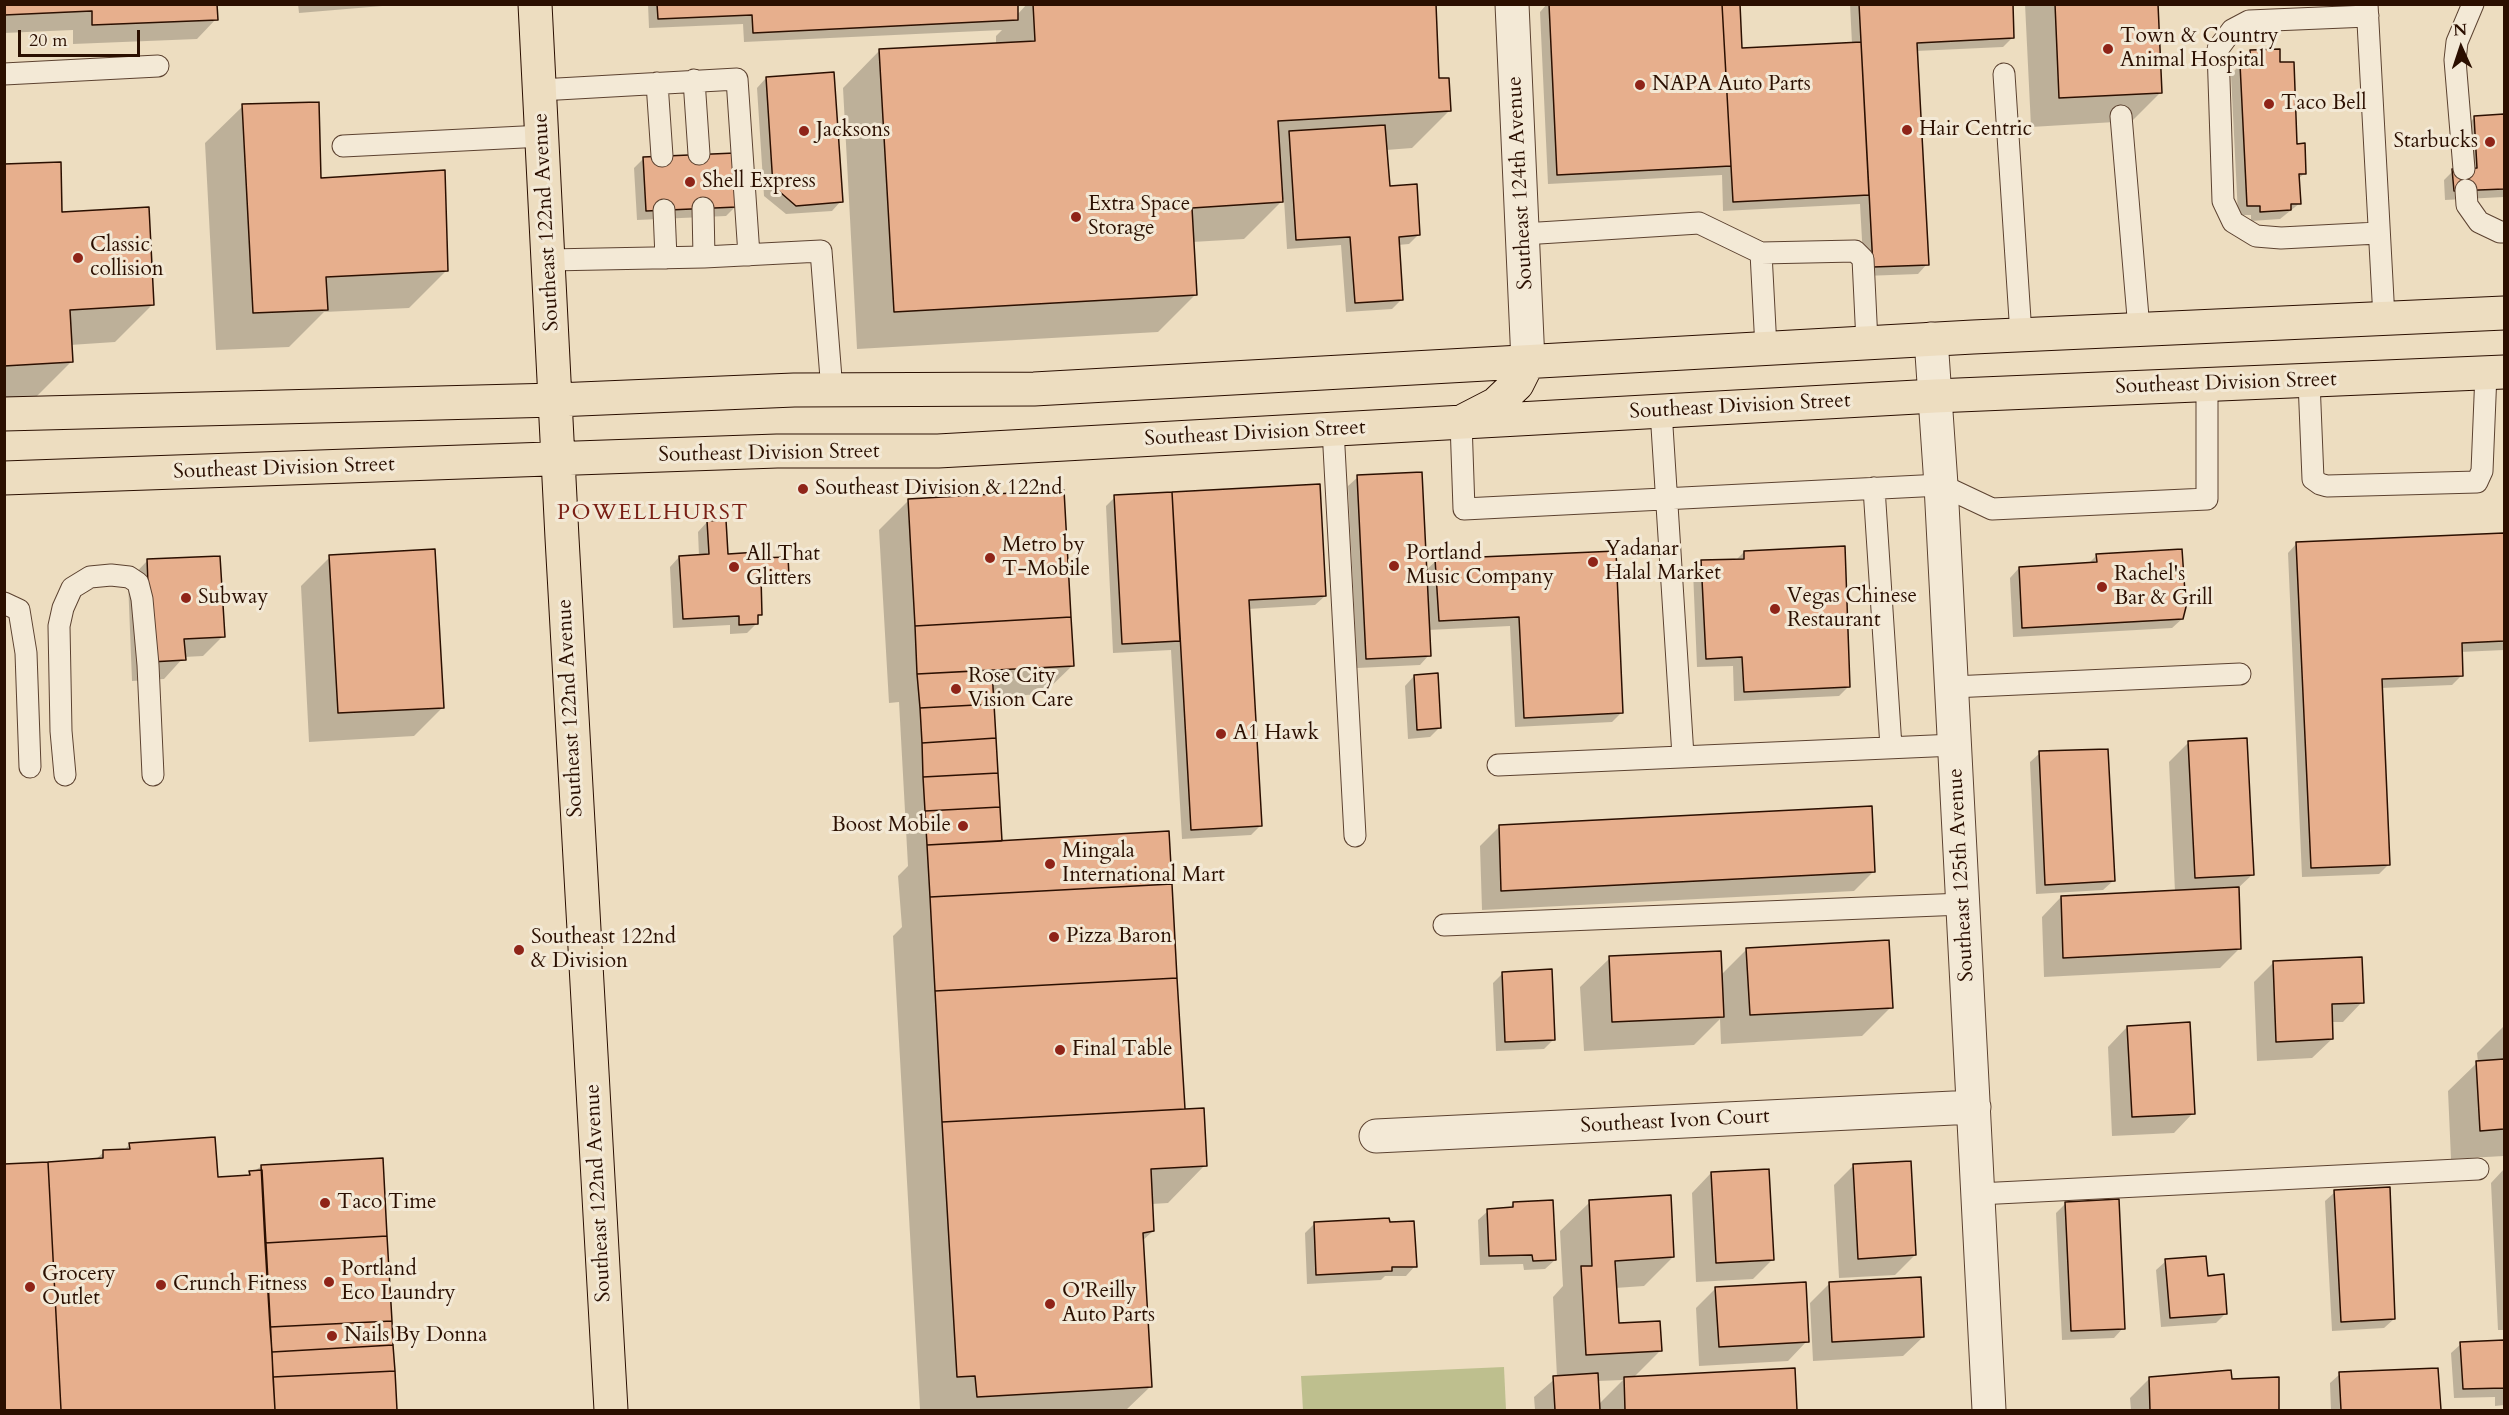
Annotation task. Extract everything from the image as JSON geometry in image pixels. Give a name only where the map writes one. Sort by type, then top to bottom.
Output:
[{"type":"main road","name":"Southeast 122nd Avenue","points":[[536,4],[558,460],[611,1410]]},
{"type":"main road","points":[[4,414],[556,400],[794,390],[1034,389],[1867,342],[2505,312]]},
{"type":"main road","points":[[1461,422],[1496,404],[1517,384],[1528,362]]},
{"type":"main road","name":"Southeast Division Street","points":[[4,478],[777,452],[938,451],[1935,396],[2495,372]]},
{"type":"street","name":"Southeast 124th Avenue","points":[[1512,4],[1528,362]]},
{"type":"street","name":"Southeast 125th Avenue","points":[[1931,339],[1952,687],[1989,1410]]},
{"type":"street","name":"Southeast Ivon Court","points":[[1376,1136],[1974,1107]]},
{"type":"lane","points":[[2464,169],[2455,60],[2457,42],[2473,4]]},
{"type":"lane","points":[[2378,233],[2281,238],[2256,236],[2233,222],[2223,201],[2218,49],[2232,30],[2249,21],[2367,10],[2384,318]]},
{"type":"lane","points":[[4,74],[158,66]]},
{"type":"lane","points":[[2004,74],[2021,335]]},
{"type":"lane","points":[[540,90],[737,79],[749,255]]},
{"type":"lane","points":[[694,80],[699,154]]},
{"type":"lane","points":[[657,83],[662,156]]},
{"type":"lane","points":[[2121,116],[2139,330]]},
{"type":"lane","points":[[343,146],[543,136]]},
{"type":"lane","points":[[2466,190],[2467,205],[2480,222],[2500,232],[2505,232]]},
{"type":"lane","points":[[703,208],[704,257]]},
{"type":"lane","points":[[664,210],[666,258]]},
{"type":"lane","points":[[1523,234],[1700,223],[1761,254],[1855,250],[1861,254],[1863,259],[1867,342]]},
{"type":"lane","points":[[549,260],[704,257],[821,251],[832,391]]},
{"type":"lane","points":[[1761,254],[1766,348]]},
{"type":"lane","points":[[2309,381],[2313,479],[2320,484],[2327,486],[2477,482],[2482,471],[2495,372]]},
{"type":"lane","points":[[1461,422],[1464,509],[1941,485],[1992,509],[2207,499],[2207,385]]},
{"type":"lane","points":[[1661,411],[1683,756]]},
{"type":"lane","points":[[1333,429],[1355,836]]},
{"type":"lane","points":[[1874,488],[1891,747]]},
{"type":"lane","points":[[65,775],[61,730],[59,626],[63,608],[72,588],[90,577],[111,575],[129,577],[138,584],[142,599],[148,665],[153,775]]},
{"type":"lane","points":[[4,603],[19,610],[26,653],[30,767]]},
{"type":"lane","points":[[1952,687],[2240,674]]},
{"type":"lane","points":[[1498,765],[1955,745]]},
{"type":"lane","points":[[1444,925],[1963,904]]},
{"type":"lane","points":[[1978,1194],[2478,1169]]},
{"type":"green space","points":[[1504,1367],[1506,1410],[1303,1410],[1301,1376]]},
{"type":"building","points":[[4,4],[217,4],[218,20],[92,25],[92,11],[4,15]]},
{"type":"building","points":[[657,4],[1018,4],[1018,20],[753,33],[752,15],[658,19]]},
{"type":"building","name":"Extra Space Storage","points":[[1033,4],[1436,4],[1439,78],[1449,78],[1451,111],[1278,121],[1283,202],[1192,208],[1197,295],[894,312],[879,49],[1035,41]]},
{"type":"building","name":"NAPA Auto Parts","points":[[1549,4],[1722,4],[1731,166],[1557,175]]},
{"type":"building","points":[[1722,4],[1740,4],[1742,48],[1861,42],[1869,195],[1733,202]]},
{"type":"building","points":[[1859,4],[2013,4],[2014,38],[1917,43],[1929,265],[1873,267]]},
{"type":"building","name":"Town & Country Animal Hospital","points":[[2055,4],[2158,4],[2162,93],[2059,98]]},
{"type":"building","name":"Taco Bell","points":[[2280,49],[2280,62],[2294,62],[2297,144],[2305,143],[2306,174],[2299,174],[2301,204],[2291,204],[2291,210],[2260,212],[2260,206],[2247,206],[2240,64],[2251,65],[2250,50]]},
{"type":"building","name":"Jacksons","points":[[834,72],[843,202],[796,206],[773,186],[766,77]]},
{"type":"building","points":[[319,102],[321,178],[445,170],[448,271],[326,277],[328,310],[253,313],[242,104]]},
{"type":"building","name":"Starbucks","points":[[2504,114],[2504,189],[2454,191],[2452,169],[2477,168],[2474,116]]},
{"type":"building","points":[[1385,125],[1390,186],[1417,184],[1420,235],[1399,237],[1403,300],[1355,303],[1350,237],[1296,240],[1289,131]]},
{"type":"building","name":"Shell Express","points":[[735,153],[737,207],[646,211],[643,157]]},
{"type":"building","name":"Classic collision","points":[[61,162],[62,212],[149,207],[154,305],[70,310],[73,362],[4,366],[4,164]]},
{"type":"building","name":"Portland Music Company","points":[[1422,472],[1431,656],[1366,659],[1357,475]]},
{"type":"building","name":"A1 Hawk","points":[[1320,484],[1326,596],[1249,600],[1262,826],[1191,830],[1172,492]]},
{"type":"building","name":"Metro by T-Mobile","points":[[1064,490],[1071,617],[915,626],[908,499]]},
{"type":"building","points":[[1172,492],[1180,641],[1122,644],[1114,495]]},
{"type":"building","name":"All That Glitters","points":[[726,520],[728,554],[758,552],[758,558],[788,557],[789,576],[761,577],[762,615],[758,615],[758,624],[739,625],[739,616],[683,619],[679,556],[709,554],[707,521]]},
{"type":"building","points":[[2504,533],[2504,641],[2462,643],[2463,676],[2382,679],[2390,865],[2311,868],[2296,542]]},
{"type":"building","name":"Vegas Chinese Restaurant","points":[[1845,546],[1850,687],[1744,692],[1742,657],[1706,659],[1701,560],[1744,559],[1744,551]]},
{"type":"building","points":[[435,549],[444,708],[338,713],[329,555]]},
{"type":"building","name":"Rachel's Bar & Grill","points":[[2182,549],[2186,607],[2183,619],[2022,628],[2019,567],[2097,562],[2096,554]]},
{"type":"building","points":[[1616,551],[1623,713],[1524,718],[1519,617],[1439,621],[1435,559]]},
{"type":"building","name":"Subway","points":[[220,556],[225,637],[184,639],[186,660],[151,662],[147,559]]},
{"type":"building","points":[[1071,617],[1074,666],[917,674],[915,626]]},
{"type":"building","name":"Rose City Vision Care","points":[[992,670],[994,704],[920,708],[917,674]]},
{"type":"building","points":[[1438,673],[1441,728],[1417,730],[1414,675]]},
{"type":"building","points":[[994,704],[996,738],[922,743],[920,708]]},
{"type":"building","points":[[996,738],[998,773],[923,777],[922,743]]},
{"type":"building","points":[[2247,738],[2254,875],[2195,878],[2188,741]]},
{"type":"building","points":[[2108,749],[2115,881],[2045,885],[2039,751]]},
{"type":"building","points":[[998,773],[1000,807],[925,811],[923,777]]},
{"type":"building","points":[[1872,806],[1875,872],[1501,891],[1499,825]]},
{"type":"building","name":"Boost Mobile","points":[[1000,807],[1002,841],[927,845],[925,811]]},
{"type":"building","name":"Mingala International Mart","points":[[1169,831],[1172,884],[930,897],[927,845]]},
{"type":"building","name":"Pizza Baron","points":[[1172,884],[1177,978],[935,991],[930,897]]},
{"type":"building","points":[[2239,887],[2241,949],[2063,958],[2061,896]]},
{"type":"building","points":[[1889,940],[1893,1008],[1750,1015],[1746,948]]},
{"type":"building","points":[[1721,951],[1724,1017],[1612,1022],[1609,956]]},
{"type":"building","points":[[2362,957],[2364,1003],[2332,1004],[2333,1039],[2276,1042],[2273,961]]},
{"type":"building","points":[[1552,969],[1555,1040],[1505,1042],[1502,972]]},
{"type":"building","name":"Final Table","points":[[1177,978],[1185,1109],[942,1122],[935,991]]},
{"type":"building","points":[[2190,1022],[2195,1114],[2132,1117],[2127,1026]]},
{"type":"building","points":[[2504,1059],[2504,1129],[2480,1131],[2476,1061]]},
{"type":"building","name":"O'Reilly Auto Parts","points":[[1204,1108],[1207,1166],[1151,1169],[1154,1231],[1143,1233],[1152,1387],[977,1397],[975,1376],[957,1377],[942,1122]]},
{"type":"building","name":"Crunch Fitness","points":[[215,1137],[218,1177],[250,1175],[249,1171],[262,1170],[275,1410],[61,1410],[48,1162],[103,1158],[103,1150],[130,1149],[129,1143]]},
{"type":"building","name":"Taco Time","points":[[383,1158],[387,1236],[265,1243],[261,1165]]},
{"type":"building","points":[[1911,1161],[1916,1255],[1858,1259],[1853,1164]]},
{"type":"building","name":"Grocery Outlet","points":[[48,1162],[61,1410],[4,1410],[4,1164]]},
{"type":"building","points":[[1769,1169],[1774,1260],[1716,1263],[1711,1172]]},
{"type":"building","points":[[2390,1187],[2395,1319],[2341,1322],[2334,1190]]},
{"type":"building","points":[[1671,1195],[1674,1257],[1615,1261],[1619,1323],[1660,1321],[1662,1351],[1586,1355],[1581,1266],[1592,1266],[1589,1200]]},
{"type":"building","points":[[2119,1199],[2125,1329],[2071,1331],[2065,1202]]},
{"type":"building","points":[[1553,1200],[1556,1260],[1533,1261],[1532,1255],[1489,1256],[1487,1209],[1513,1207],[1513,1202]]},
{"type":"building","points":[[1389,1218],[1390,1222],[1414,1221],[1417,1267],[1392,1267],[1392,1271],[1316,1275],[1314,1222]]},
{"type":"building","name":"Portland Eco Laundry","points":[[387,1236],[392,1321],[270,1327],[265,1243]]},
{"type":"building","points":[[2206,1256],[2208,1276],[2224,1274],[2227,1314],[2170,1318],[2165,1259]]},
{"type":"building","points":[[1921,1277],[1924,1337],[1832,1342],[1829,1282]]},
{"type":"building","points":[[1806,1282],[1809,1342],[1719,1347],[1715,1287]]},
{"type":"building","name":"Nails By Donna","points":[[392,1321],[393,1345],[272,1352],[270,1327]]},
{"type":"building","points":[[2504,1340],[2504,1388],[2463,1389],[2460,1342]]},
{"type":"building","points":[[393,1345],[395,1371],[273,1377],[272,1352]]},
{"type":"building","points":[[1795,1368],[1797,1410],[1625,1410],[1624,1377]]},
{"type":"building","points":[[2438,1368],[2441,1410],[2341,1410],[2339,1372]]},
{"type":"building","points":[[2231,1370],[2232,1379],[2279,1377],[2279,1410],[2150,1410],[2149,1377]]},
{"type":"building","points":[[395,1371],[397,1410],[275,1410],[273,1377]]},
{"type":"building","points":[[1598,1373],[1600,1410],[1555,1410],[1553,1376]]},
{"type":"place","name":"Town & Country Animal Hospital","points":[[2108,49]]},
{"type":"place","name":"NAPA Auto Parts","points":[[1640,85]]},
{"type":"place","name":"Taco Bell","points":[[2269,104]]},
{"type":"place","name":"Hair Centric","points":[[1907,130]]},
{"type":"place","name":"Jacksons","points":[[804,131]]},
{"type":"place","name":"Starbucks","points":[[2490,142]]},
{"type":"place","name":"Shell Express","points":[[690,182]]},
{"type":"place","name":"Extra Space Storage","points":[[1076,217]]},
{"type":"place","name":"Classic collision","points":[[78,258]]},
{"type":"place","name":"Southeast Division & 122nd","points":[[803,489]]},
{"type":"place","name":"Metro by T-Mobile","points":[[990,558]]},
{"type":"place","name":"Yadanar Halal Market","points":[[1593,562]]},
{"type":"place","name":"Portland Music Company","points":[[1394,566]]},
{"type":"place","name":"All That Glitters","points":[[734,567]]},
{"type":"place","name":"Rachel's Bar & Grill","points":[[2102,587]]},
{"type":"place","name":"Subway","points":[[186,598]]},
{"type":"place","name":"Vegas Chinese Restaurant","points":[[1775,609]]},
{"type":"place","name":"Rose City Vision Care","points":[[956,689]]},
{"type":"place","name":"A1 Hawk","points":[[1221,734]]},
{"type":"place","name":"Boost Mobile","points":[[963,826]]},
{"type":"place","name":"Mingala International Mart","points":[[1050,864]]},
{"type":"place","name":"Pizza Baron","points":[[1054,937]]},
{"type":"place","name":"Southeast 122nd & Division","points":[[519,950]]},
{"type":"place","name":"Final Table","points":[[1060,1050]]},
{"type":"place","name":"Taco Time","points":[[325,1203]]},
{"type":"place","name":"Portland Eco Laundry","points":[[329,1282]]},
{"type":"place","name":"Crunch Fitness","points":[[161,1285]]},
{"type":"place","name":"Grocery Outlet","points":[[30,1287]]},
{"type":"place","name":"O'Reilly Auto Parts","points":[[1050,1304]]},
{"type":"place","name":"Nails By Donna","points":[[332,1336]]},
{"type":"district","name":"POWELLHURST","points":[[653,514]]}]
